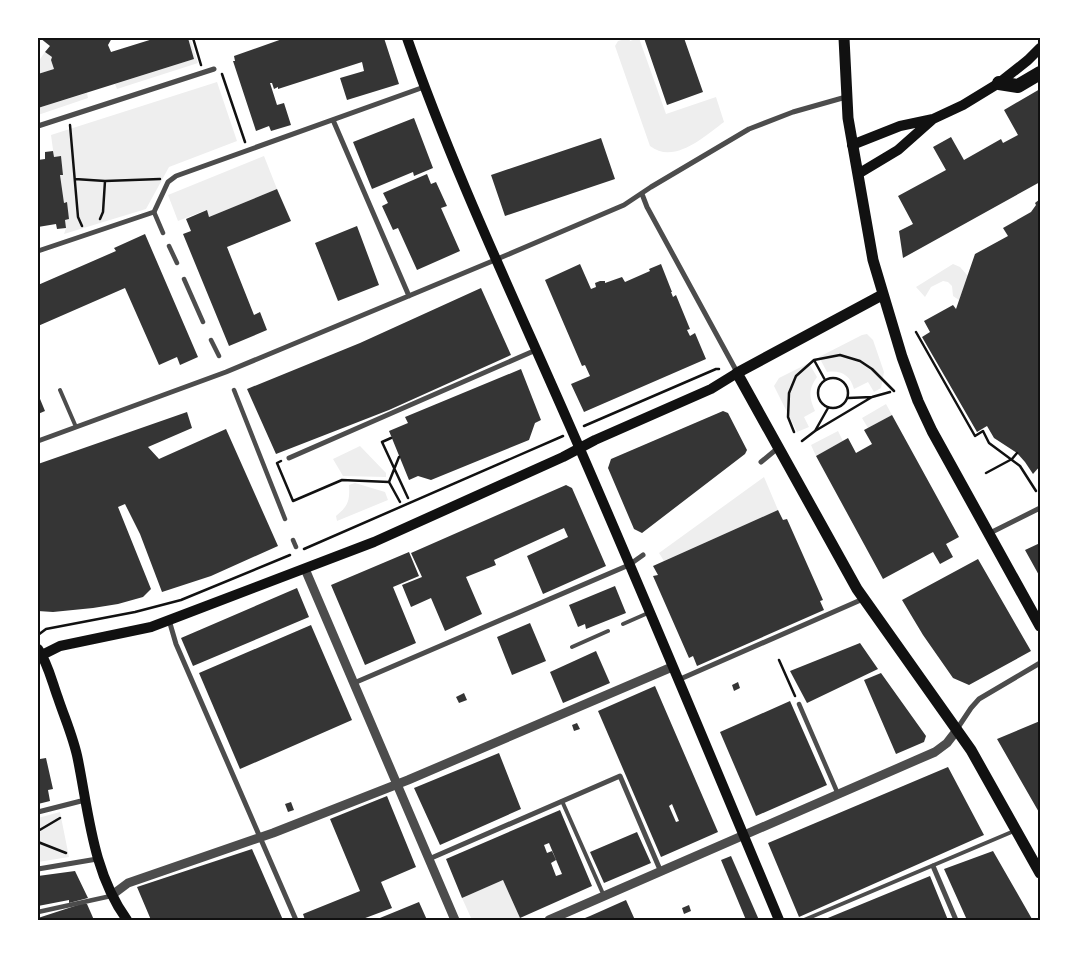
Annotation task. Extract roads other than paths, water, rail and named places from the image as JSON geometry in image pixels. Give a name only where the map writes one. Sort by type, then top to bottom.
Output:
[{"type":"highway","points":[[1000,83],[1018,86],[1040,73]]},
{"type":"main road","points":[[408,38],[424,87],[496,260],[580,448],[779,920]]},
{"type":"main road","points":[[844,38],[846,97],[852,145],[873,260],[902,357],[918,401],[932,431],[1040,626]]},
{"type":"main road","points":[[852,145],[900,126],[933,119],[963,105],[1000,83],[1040,48]]},
{"type":"main road","points":[[858,174],[898,150],[933,119]]},
{"type":"main road","points":[[127,920],[112,895],[97,859],[78,758],[67,721],[39,653],[60,646],[141,629],[169,620],[389,536],[595,440],[711,389],[882,295]]},
{"type":"main road","points":[[737,373],[864,599],[976,758],[1040,873]]},
{"type":"street","points":[[38,126],[214,69]]},
{"type":"street","points":[[38,251],[154,212],[171,179],[424,87]]},
{"type":"street","points":[[38,441],[226,372],[496,260],[624,205],[749,129],[793,112],[846,97]]},
{"type":"street","points":[[333,120],[409,296]]},
{"type":"street","points":[[642,194],[651,215],[737,373]]},
{"type":"street","points":[[154,212],[164,233]]},
{"type":"street","points":[[169,246],[177,262]]},
{"type":"street","points":[[184,279],[203,322]]},
{"type":"street","points":[[211,340],[219,356]]},
{"type":"street","points":[[289,458],[536,350]]},
{"type":"street","points":[[234,390],[285,519]]},
{"type":"street","points":[[761,462],[778,448]]},
{"type":"street","points":[[989,534],[1040,508]]},
{"type":"street","points":[[293,540],[297,549]]},
{"type":"street","points":[[354,683],[629,565],[643,555]]},
{"type":"street","points":[[305,569],[455,920]]},
{"type":"street","points":[[678,680],[864,599]]},
{"type":"street","points":[[169,620],[176,644],[296,920]]},
{"type":"street","points":[[549,920],[935,752],[946,743],[971,708],[980,699],[1040,663]]},
{"type":"street","points":[[38,912],[112,895],[128,883],[261,837],[397,785],[672,667]]},
{"type":"street","points":[[799,704],[838,794]]},
{"type":"street","points":[[428,859],[620,776],[661,872]]},
{"type":"street","points":[[38,812],[85,800]]},
{"type":"street","points":[[38,869],[97,859]]},
{"type":"street","points":[[932,866],[956,920]]},
{"type":"lane","points":[[60,390],[76,427]]},
{"type":"lane","points":[[623,624],[649,613]]},
{"type":"lane","points":[[572,646],[608,631]]},
{"type":"lane","points":[[562,801],[604,896]]},
{"type":"lane","points":[[804,920],[1016,830]]}]
